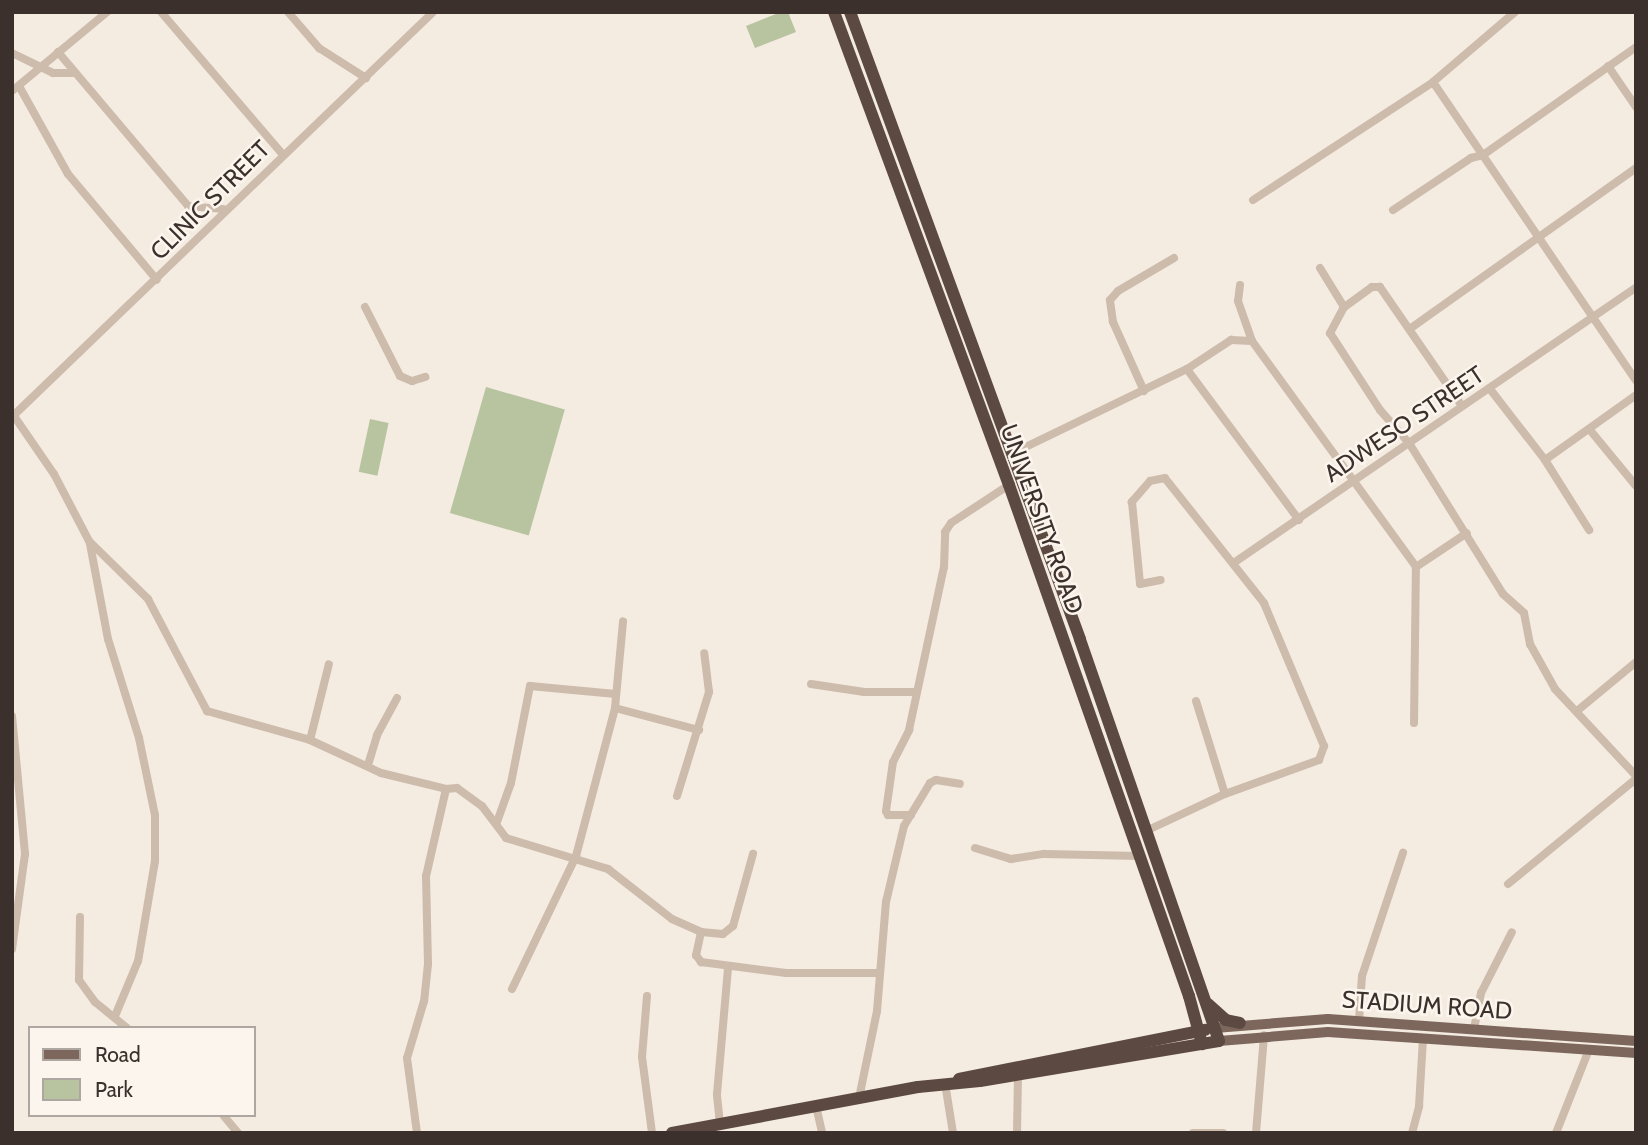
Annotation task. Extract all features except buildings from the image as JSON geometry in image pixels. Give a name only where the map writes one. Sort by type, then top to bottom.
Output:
[{"type":"highway","name":"UNIVERSITY ROAD","points":[[834,12],[1009,485],[1189,996],[1201,1037]]},
{"type":"highway","name":"UNIVERSITY ROAD","points":[[850,12],[1148,830],[1219,1041]]},
{"type":"highway","points":[[1179,1032],[1189,1021],[1189,996]]},
{"type":"highway","points":[[1206,1002],[1226,1020],[1240,1023]]},
{"type":"highway","points":[[672,1133],[859,1098],[1018,1074],[1201,1037],[1215,1028]]},
{"type":"highway","points":[[947,1083],[975,1073],[1179,1032],[1219,1041]]},
{"type":"main road","name":"STADIUM ROAD","points":[[1215,1028],[1240,1023],[1359,1021],[1636,1041]]},
{"type":"main road","name":"STADIUM ROAD","points":[[1219,1041],[1264,1035],[1328,1032],[1588,1052],[1636,1053]]},
{"type":"main road","points":[[1524,1047],[1527,1034]]},
{"type":"street","points":[[107,12],[16,89],[68,174],[157,281]]},
{"type":"street","points":[[161,12],[283,155]]},
{"type":"street","points":[[288,12],[318,48],[366,78]]},
{"type":"street","name":"CLINIC STREET","points":[[12,431],[15,417],[157,281],[224,209],[433,12]]},
{"type":"street","points":[[1253,200],[1433,82],[1515,12]]},
{"type":"street","points":[[1393,210],[1471,158],[1483,155],[1636,47]]},
{"type":"street","points":[[58,52],[188,206],[224,209]]},
{"type":"street","points":[[12,53],[52,73],[74,73]]},
{"type":"street","points":[[1608,66],[1636,107]]},
{"type":"street","points":[[1433,82],[1537,237],[1594,316],[1636,382]]},
{"type":"street","points":[[1410,328],[1636,168]]},
{"type":"street","points":[[1144,391],[1113,322],[1110,300],[1118,290],[1174,258]]},
{"type":"street","points":[[1320,268],[1343,307]]},
{"type":"street","points":[[1240,285],[1238,301],[1252,341],[1416,566],[1414,723]]},
{"type":"street","points":[[1462,406],[1380,287],[1372,287],[1343,307],[1330,333],[1380,410],[1409,443],[1503,594],[1524,613],[1541,668],[1636,778],[1508,884]]},
{"type":"street","name":"ADWESO STREET","points":[[1235,562],[1636,287]]},
{"type":"street","points":[[365,307],[400,376],[412,381],[425,377]]},
{"type":"street","points":[[1011,454],[1187,369],[1231,340],[1252,341]]},
{"type":"street","points":[[1187,369],[1299,520]]},
{"type":"street","points":[[1490,388],[1545,460],[1589,530]]},
{"type":"street","points":[[1545,460],[1636,395]]},
{"type":"street","points":[[15,417],[54,474],[89,541],[108,639],[139,738],[155,815],[155,861],[138,961],[115,1016]]},
{"type":"street","points":[[1590,430],[1636,486]]},
{"type":"street","points":[[1148,830],[1225,794],[1319,760],[1324,746],[1264,603],[1235,562],[1165,478],[1150,481],[1132,502],[1140,584],[1161,580]]},
{"type":"street","points":[[911,815],[888,815],[886,811],[893,762],[909,730],[944,567],[947,526],[1009,485]]},
{"type":"street","points":[[1416,566],[1467,533]]},
{"type":"street","points":[[89,541],[148,599],[207,712],[310,740],[368,765],[446,789],[457,788],[497,822],[506,838],[576,856],[608,869],[671,919],[701,932],[723,934],[733,926],[753,854]]},
{"type":"street","points":[[512,989],[576,856],[615,708],[623,621]]},
{"type":"street","points":[[677,796],[709,692],[704,653]]},
{"type":"street","points":[[1577,711],[1636,662]]},
{"type":"street","points":[[310,740],[329,664]]},
{"type":"street","points":[[811,684],[864,692],[916,692]]},
{"type":"street","points":[[497,822],[511,783],[530,687],[617,694]]},
{"type":"street","points":[[368,765],[377,735],[397,698]]},
{"type":"street","points":[[1196,701],[1225,794]]},
{"type":"street","points":[[615,708],[699,730]]},
{"type":"street","points":[[12,716],[24,855],[12,950]]},
{"type":"street","points":[[859,1098],[877,1011],[878,973],[889,890],[911,815],[930,783],[936,780],[960,784]]},
{"type":"street","points":[[417,1133],[407,1058],[424,1001],[429,964],[426,876],[446,789]]},
{"type":"street","points":[[975,848],[1011,859],[1044,854],[1140,856]]},
{"type":"street","points":[[1359,1021],[1362,976],[1403,853]]},
{"type":"street","points":[[80,917],[79,980],[95,1002],[125,1026]]},
{"type":"street","points":[[701,932],[697,960],[727,967],[832,975],[878,973]]},
{"type":"street","points":[[1474,1029],[1481,993],[1512,932]]},
{"type":"street","points":[[720,1124],[717,1094],[727,967]]},
{"type":"street","points":[[647,996],[642,1057],[652,1133]]},
{"type":"street","points":[[1256,1133],[1264,1035]]},
{"type":"street","points":[[1412,1133],[1419,1106],[1423,1038]]},
{"type":"street","points":[[1556,1133],[1588,1052]]},
{"type":"street","points":[[1017,1133],[1018,1074]]},
{"type":"street","points":[[947,1083],[953,1133]]},
{"type":"street","points":[[816,1106],[821,1133]]},
{"type":"street","points":[[225,1117],[238,1133]]},
{"type":"street","points":[[1193,1133],[1223,1133]]},
{"type":"green space","points":[[781,12],[788,12],[796,32],[755,48],[746,26]]},
{"type":"green space","points":[[486,387],[565,410],[529,536],[450,513]]},
{"type":"green space","points":[[370,419],[389,423],[377,476],[359,472]]}]
